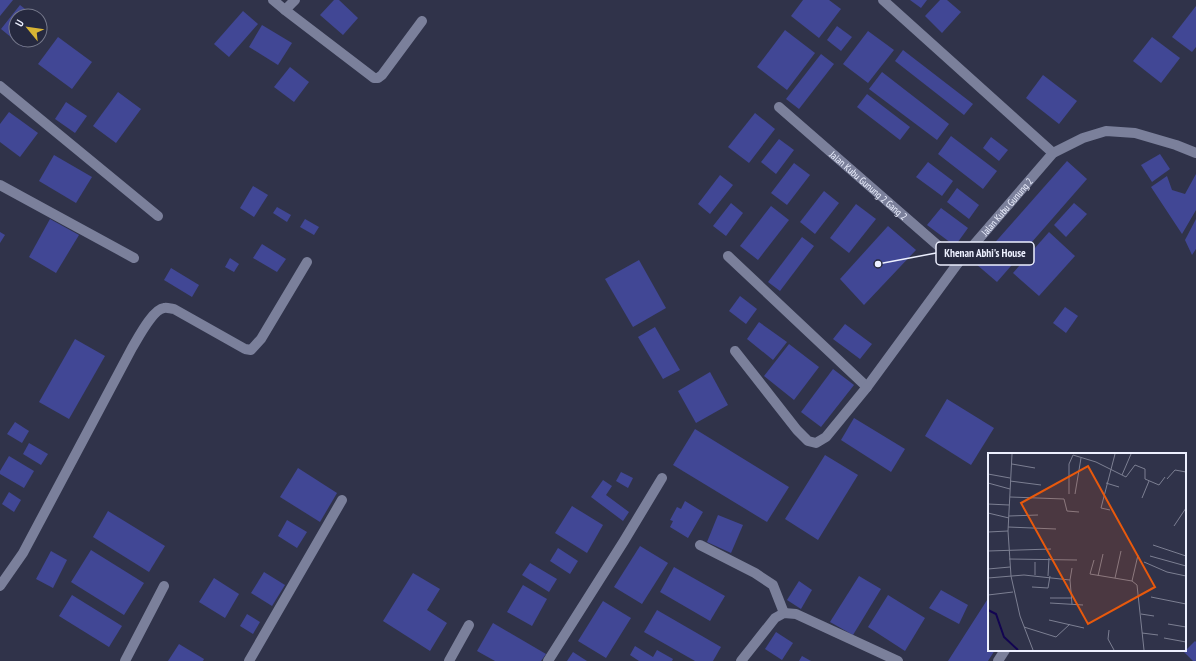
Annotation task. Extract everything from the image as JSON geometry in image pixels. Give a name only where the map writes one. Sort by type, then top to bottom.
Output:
[{"type":"street","points":[[273,0],[374,78],[378,78],[382,75],[422,20]]},
{"type":"street","points":[[285,10],[295,0]]},
{"type":"street","points":[[883,0],[1053,153]]},
{"type":"street","points":[[0,86],[158,216]]},
{"type":"street","name":"Jalan Kubu Gunung 2 Gang 2","points":[[779,107],[958,263]]},
{"type":"street","name":"Jalan Kubu Gunung 2","points":[[735,351],[797,430],[808,440],[816,442],[826,437],[867,387],[958,263],[1053,153],[1083,138],[1106,131],[1135,133],[1176,145],[1196,153]]},
{"type":"street","points":[[0,185],[134,258]]},
{"type":"street","points":[[728,256],[867,387]]},
{"type":"street","points":[[0,586],[22,553],[132,348],[152,316],[164,308],[174,309],[245,349],[251,350],[261,339],[307,262]]},
{"type":"street","points":[[548,661],[662,478]]},
{"type":"street","points":[[249,661],[342,500]]},
{"type":"street","points":[[700,545],[756,573],[773,585],[784,614]]},
{"type":"street","points":[[125,661],[164,586]]},
{"type":"street","points":[[741,661],[775,618],[784,614],[796,614],[898,661]]},
{"type":"street","points":[[448,661],[469,625]]},
{"type":"street","points":[[998,661],[1004,651]]},
{"type":"building","points":[[0,0],[13,0],[0,16]]},
{"type":"building","points":[[334,0],[339,0],[358,18],[343,35],[320,15]]},
{"type":"building","points":[[803,0],[829,0],[841,9],[819,38],[791,16]]},
{"type":"building","points":[[910,0],[927,0],[921,8]]},
{"type":"building","points":[[940,0],[947,0],[961,12],[942,33],[925,16]]},
{"type":"building","points":[[1196,6],[1196,47],[1192,52],[1172,37]]},
{"type":"building","points":[[243,11],[258,24],[229,57],[214,44]]},
{"type":"building","points":[[8,20],[8,35],[1,29]]},
{"type":"building","points":[[262,25],[292,43],[278,65],[249,47]]},
{"type":"building","points":[[837,26],[852,37],[841,51],[827,40]]},
{"type":"building","points":[[785,30],[815,53],[787,90],[757,67]]},
{"type":"building","points":[[868,31],[894,50],[868,83],[843,64]]},
{"type":"building","points":[[58,37],[92,62],[72,89],[38,64]]},
{"type":"building","points":[[1152,37],[1180,58],[1161,83],[1133,61]]},
{"type":"building","points":[[903,50],[973,104],[964,115],[895,61]]},
{"type":"building","points":[[821,54],[834,64],[799,109],[786,99]]},
{"type":"building","points":[[290,67],[309,82],[294,102],[274,87]]},
{"type":"building","points":[[882,72],[949,124],[937,140],[869,89]]},
{"type":"building","points":[[1043,75],[1077,101],[1059,124],[1026,98]]},
{"type":"building","points":[[118,92],[141,109],[116,143],[93,126]]},
{"type":"building","points":[[867,94],[910,127],[900,140],[857,107]]},
{"type":"building","points":[[66,102],[87,116],[75,133],[55,119]]},
{"type":"building","points":[[9,112],[38,133],[20,157],[0,142],[0,124]]},
{"type":"building","points":[[755,113],[775,129],[749,163],[728,147]]},
{"type":"building","points":[[951,136],[997,171],[983,189],[938,154]]},
{"type":"building","points":[[991,137],[1008,150],[999,161],[983,148]]},
{"type":"building","points":[[779,139],[794,150],[776,174],[761,162]]},
{"type":"building","points":[[1160,154],[1170,169],[1152,182],[1141,165]]},
{"type":"building","points":[[54,155],[92,177],[76,203],[39,181]]},
{"type":"building","points":[[1067,161],[1087,179],[997,282],[976,264]]},
{"type":"building","points":[[928,162],[953,181],[942,196],[916,177]]},
{"type":"building","points":[[794,163],[810,175],[787,205],[771,193]]},
{"type":"building","points":[[1196,174],[1196,210],[1182,234],[1151,187],[1167,176],[1172,190],[1185,194]]},
{"type":"building","points":[[720,175],[733,185],[710,214],[698,204]]},
{"type":"building","points":[[253,186],[268,195],[254,217],[240,208]]},
{"type":"building","points":[[957,188],[979,205],[969,219],[947,202]]},
{"type":"building","points":[[824,191],[839,203],[815,234],[800,222]]},
{"type":"building","points":[[731,203],[743,213],[726,236],[713,226]]},
{"type":"building","points":[[1074,203],[1087,214],[1066,237],[1054,225]]},
{"type":"building","points":[[856,204],[876,219],[849,253],[830,238]]},
{"type":"building","points":[[771,206],[789,220],[758,260],[740,246]]},
{"type":"building","points":[[277,207],[291,215],[287,222],[273,213]]},
{"type":"building","points":[[941,208],[968,228],[955,246],[927,225]]},
{"type":"building","points":[[50,219],[79,235],[56,273],[29,257]]},
{"type":"building","points":[[305,219],[319,227],[314,235],[300,227]]},
{"type":"building","points":[[1196,219],[1196,249],[1192,255],[1185,240]]},
{"type":"building","points":[[888,226],[916,250],[864,305],[840,279]]},
{"type":"building","points":[[0,232],[5,235],[0,243]]},
{"type":"building","points":[[1049,232],[1075,256],[1039,296],[1013,273]]},
{"type":"building","points":[[802,237],[814,246],[780,291],[768,282]]},
{"type":"building","points":[[262,244],[286,259],[277,272],[253,258]]},
{"type":"building","points":[[230,258],[239,264],[234,272],[225,267]]},
{"type":"building","points":[[639,260],[666,308],[633,327],[605,279]]},
{"type":"building","points":[[171,268],[199,285],[192,297],[164,280]]},
{"type":"building","points":[[740,296],[757,309],[746,324],[729,311]]},
{"type":"building","points":[[1065,307],[1078,316],[1066,333],[1053,323]]},
{"type":"building","points":[[759,322],[787,342],[773,360],[747,339]]},
{"type":"building","points":[[845,324],[872,344],[860,359],[833,339]]},
{"type":"building","points":[[655,327],[680,370],[663,379],[638,337]]},
{"type":"building","points":[[75,339],[105,356],[69,419],[39,402]]},
{"type":"building","points":[[789,344],[819,367],[794,400],[764,376]]},
{"type":"building","points":[[833,369],[854,385],[821,427],[801,412]]},
{"type":"building","points":[[710,372],[728,405],[696,423],[678,391]]},
{"type":"building","points":[[947,399],[994,428],[971,465],[925,436]]},
{"type":"building","points":[[854,418],[905,449],[891,472],[841,440]]},
{"type":"building","points":[[15,422],[29,431],[22,443],[7,434]]},
{"type":"building","points":[[695,429],[789,487],[767,522],[673,465]]},
{"type":"building","points":[[29,443],[48,454],[41,465],[23,454]]},
{"type":"building","points":[[825,455],[858,475],[818,540],[785,519]]},
{"type":"building","points":[[9,456],[34,471],[24,488],[0,474],[0,471]]},
{"type":"building","points":[[298,468],[337,493],[320,522],[280,497]]},
{"type":"building","points":[[621,472],[633,478],[628,488],[616,481]]},
{"type":"building","points":[[603,480],[612,486],[606,495],[629,512],[623,521],[591,497]]},
{"type":"building","points":[[9,492],[21,500],[14,512],[2,504]]},
{"type":"building","points":[[685,501],[703,512],[688,538],[670,527],[673,521],[670,520],[677,507],[681,509]]},
{"type":"building","points":[[572,506],[603,525],[587,553],[555,533]]},
{"type":"building","points":[[108,511],[165,546],[149,572],[93,537]]},
{"type":"building","points":[[718,515],[743,525],[731,553],[707,542]]},
{"type":"building","points":[[287,520],[307,532],[297,548],[278,536]]},
{"type":"building","points":[[640,546],[668,563],[642,604],[614,587]]},
{"type":"building","points":[[558,548],[578,561],[570,574],[550,561]]},
{"type":"building","points":[[91,550],[144,583],[124,615],[71,582]]},
{"type":"building","points":[[51,551],[67,560],[53,588],[36,579]]},
{"type":"building","points":[[530,563],[557,579],[549,592],[522,575]]},
{"type":"building","points":[[674,567],[725,596],[710,621],[660,592]]},
{"type":"building","points":[[264,572],[285,585],[272,606],[251,593]]},
{"type":"building","points":[[413,573],[440,589],[427,610],[447,623],[430,651],[383,621]]},
{"type":"building","points":[[859,576],[881,589],[853,635],[830,622]]},
{"type":"building","points":[[214,578],[239,594],[225,618],[199,602]]},
{"type":"building","points":[[799,581],[812,590],[801,609],[787,600]]},
{"type":"building","points":[[523,585],[547,599],[532,626],[507,612]]},
{"type":"building","points":[[941,590],[968,605],[959,624],[929,608]]},
{"type":"building","points":[[72,595],[122,626],[109,647],[59,616]]},
{"type":"building","points":[[888,595],[925,618],[905,651],[868,627]]},
{"type":"building","points":[[988,599],[988,651],[994,651],[988,661],[948,661]]},
{"type":"building","points":[[603,601],[631,618],[606,658],[578,641]]},
{"type":"building","points":[[657,610],[721,647],[713,661],[695,661],[644,632]]},
{"type":"building","points":[[247,614],[260,622],[253,634],[240,626]]},
{"type":"building","points":[[493,623],[546,654],[541,661],[495,661],[477,651]]},
{"type":"building","points":[[776,632],[793,643],[782,660],[765,649]]},
{"type":"building","points":[[1195,641],[1196,642],[1196,661],[1193,661],[1184,652]]},
{"type":"building","points":[[179,644],[204,659],[203,661],[168,661]]},
{"type":"building","points":[[635,646],[653,657],[657,650],[673,659],[672,661],[639,661],[630,655]]},
{"type":"building","points":[[573,652],[587,661],[567,661]]},
{"type":"building","points":[[802,656],[811,661],[799,661]]},
{"type":"place","name":"Khenan Abhi's House","points":[[878,264]]}]
